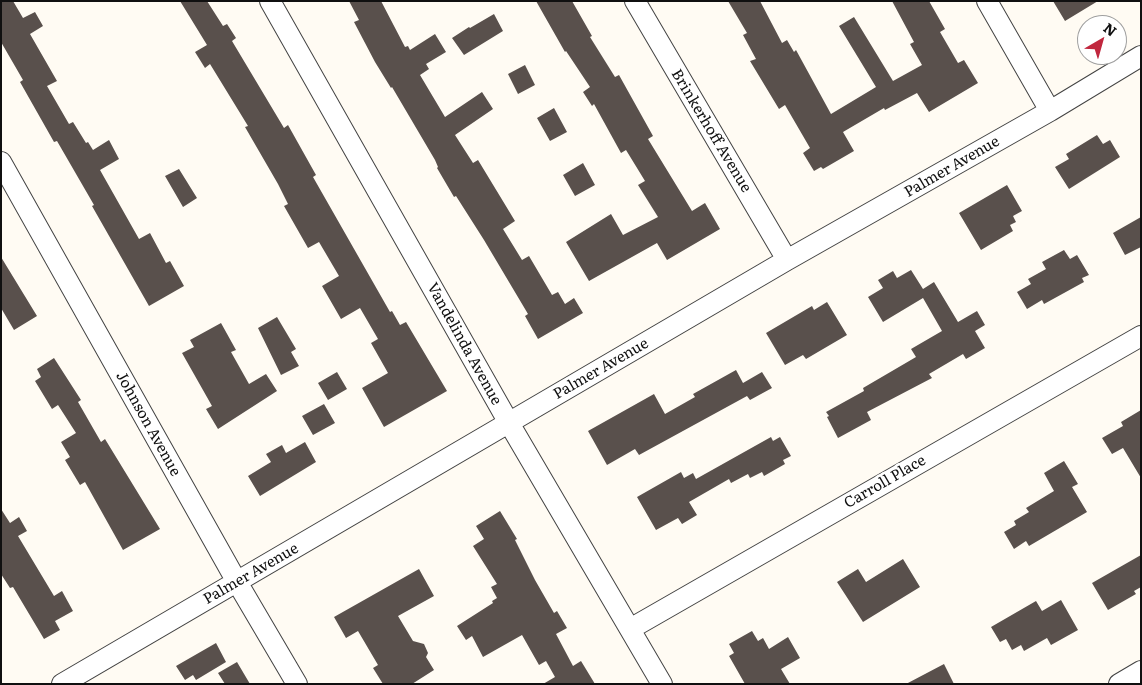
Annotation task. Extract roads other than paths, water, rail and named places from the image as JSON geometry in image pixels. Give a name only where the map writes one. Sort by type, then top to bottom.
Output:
[{"type":"street","name":"Vandelinda Avenue","points":[[270,1],[509,423],[662,684]]},
{"type":"street","name":"Brinkerhoff Avenue","points":[[635,1],[787,260]]},
{"type":"street","points":[[987,1],[1050,111]]},
{"type":"street","name":"Palmer Avenue","points":[[62,684],[787,260],[1050,111],[1141,56]]},
{"type":"street","name":"Johnson Avenue","points":[[1,162],[237,582],[297,684]]},
{"type":"street","name":"Carroll Place","points":[[630,629],[1141,336]]},
{"type":"street","points":[[1119,684],[1141,671]]}]
